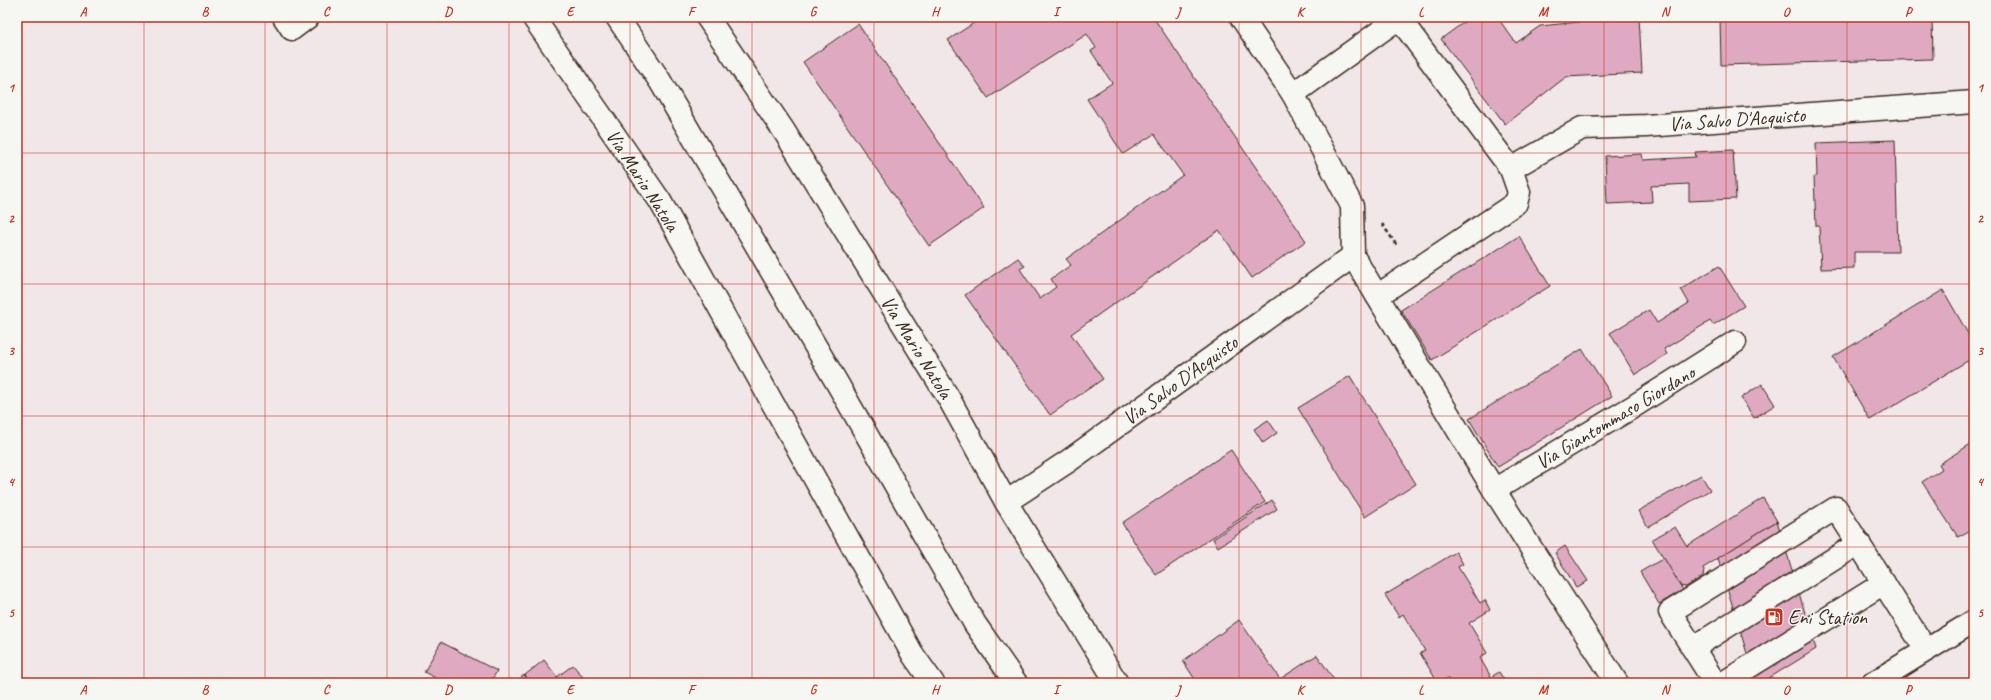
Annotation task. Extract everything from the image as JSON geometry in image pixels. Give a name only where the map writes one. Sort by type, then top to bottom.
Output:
[{"type":"street","points":[[284,17],[292,29],[308,17]]},
{"type":"street","name":"Via Mario Natola","points":[[533,17],[660,201],[913,655],[933,683]]},
{"type":"street","points":[[617,17],[660,81],[837,383],[975,624],[1016,683]]},
{"type":"street","name":"Via Mario Natola","points":[[707,17],[784,131],[944,390],[1006,502],[1117,683]]},
{"type":"street","points":[[1240,17],[1293,94],[1352,206],[1353,256],[1494,490],[1617,683]]},
{"type":"street","points":[[1293,94],[1400,17],[1511,169],[1519,192],[1516,203],[1377,296]]},
{"type":"street","name":"Via Salvo D'Acquisto","points":[[1511,169],[1582,128],[1646,126],[1974,102]]},
{"type":"street","name":"Via Salvo D'Acquisto","points":[[1006,502],[1067,462],[1353,256]]},
{"type":"street","name":"Via Giantommaso Giordano","points":[[1494,490],[1631,408],[1735,342]]},
{"type":"street","points":[[1715,683],[1670,612],[1836,508],[1926,650]]},
{"type":"street","points":[[1693,648],[1859,543]]},
{"type":"street","points":[[1723,683],[1884,583]]},
{"type":"street","points":[[1873,683],[1974,621]]},
{"type":"building","points":[[983,17],[1153,17],[1306,241],[1252,278],[1219,230],[1071,334],[1103,379],[1050,415],[965,295],[1018,258],[1025,266],[1020,269],[1040,299],[1056,287],[1051,279],[1071,265],[1066,259],[1183,175],[1154,134],[1123,154],[1087,99],[1112,83],[1091,51],[1096,48],[1087,34],[988,98],[948,40]]},
{"type":"building","points":[[1471,17],[1497,17],[1516,43],[1540,26],[1579,22],[1578,17],[1639,17],[1642,73],[1566,77],[1505,124],[1441,39]]},
{"type":"building","points":[[1720,17],[1932,17],[1933,59],[1721,65]]},
{"type":"building","points":[[858,24],[984,208],[929,246],[803,62]]},
{"type":"building","points":[[1895,140],[1898,252],[1854,252],[1854,268],[1821,269],[1819,226],[1816,226],[1814,177],[1817,176],[1816,143]]},
{"type":"building","points":[[1970,140],[1974,140],[1974,197],[1973,197]]},
{"type":"building","points":[[1733,150],[1736,199],[1689,201],[1689,184],[1651,186],[1652,202],[1607,204],[1605,156],[1642,154],[1643,160],[1696,157],[1695,152]]},
{"type":"building","points":[[1519,236],[1550,286],[1432,360],[1401,310]]},
{"type":"building","points":[[1719,266],[1744,306],[1713,325],[1710,321],[1664,349],[1667,354],[1635,375],[1610,333],[1649,310],[1657,323],[1689,303],[1681,289]]},
{"type":"building","points":[[1943,290],[1974,344],[1974,357],[1870,420],[1833,357]]},
{"type":"building","points":[[1582,349],[1612,396],[1498,467],[1469,419]]},
{"type":"building","points":[[1350,376],[1416,484],[1365,517],[1298,408]]},
{"type":"building","points":[[1762,384],[1775,405],[1754,418],[1741,398]]},
{"type":"building","points":[[1268,420],[1277,433],[1263,443],[1254,429]]},
{"type":"building","points":[[1974,442],[1974,528],[1958,537],[1922,482],[1942,469],[1939,464]]},
{"type":"building","points":[[1231,450],[1265,502],[1156,575],[1122,523]]},
{"type":"building","points":[[1701,475],[1710,490],[1648,527],[1638,511]]},
{"type":"building","points":[[1763,498],[1777,521],[1703,568],[1703,576],[1686,587],[1680,586],[1652,539],[1675,527],[1687,546]]},
{"type":"building","points":[[1272,500],[1277,509],[1218,547],[1213,539]]},
{"type":"building","points":[[1777,521],[1816,649],[1761,683],[1756,683],[1718,558]]},
{"type":"building","points":[[1565,546],[1588,581],[1576,587],[1555,553]]},
{"type":"building","points":[[1456,552],[1463,564],[1458,567],[1480,603],[1485,600],[1490,610],[1469,623],[1487,653],[1480,658],[1491,677],[1499,672],[1506,683],[1451,683],[1448,678],[1438,683],[1420,653],[1425,651],[1403,614],[1399,617],[1385,595]]},
{"type":"building","points":[[1664,558],[1683,590],[1659,604],[1640,572]]},
{"type":"building","points":[[1239,620],[1280,679],[1317,655],[1336,683],[1192,683],[1196,681],[1183,661]]},
{"type":"building","points":[[441,642],[497,671],[490,683],[445,683],[424,672]]},
{"type":"building","points":[[544,660],[561,683],[531,683],[525,675]]},
{"type":"building","points":[[573,665],[586,681],[583,683],[561,683],[557,677]]},
{"type":"building","points":[[524,675],[531,683],[514,683]]},
{"type":"place","name":"Eni Station","points":[[1774,617]]}]
